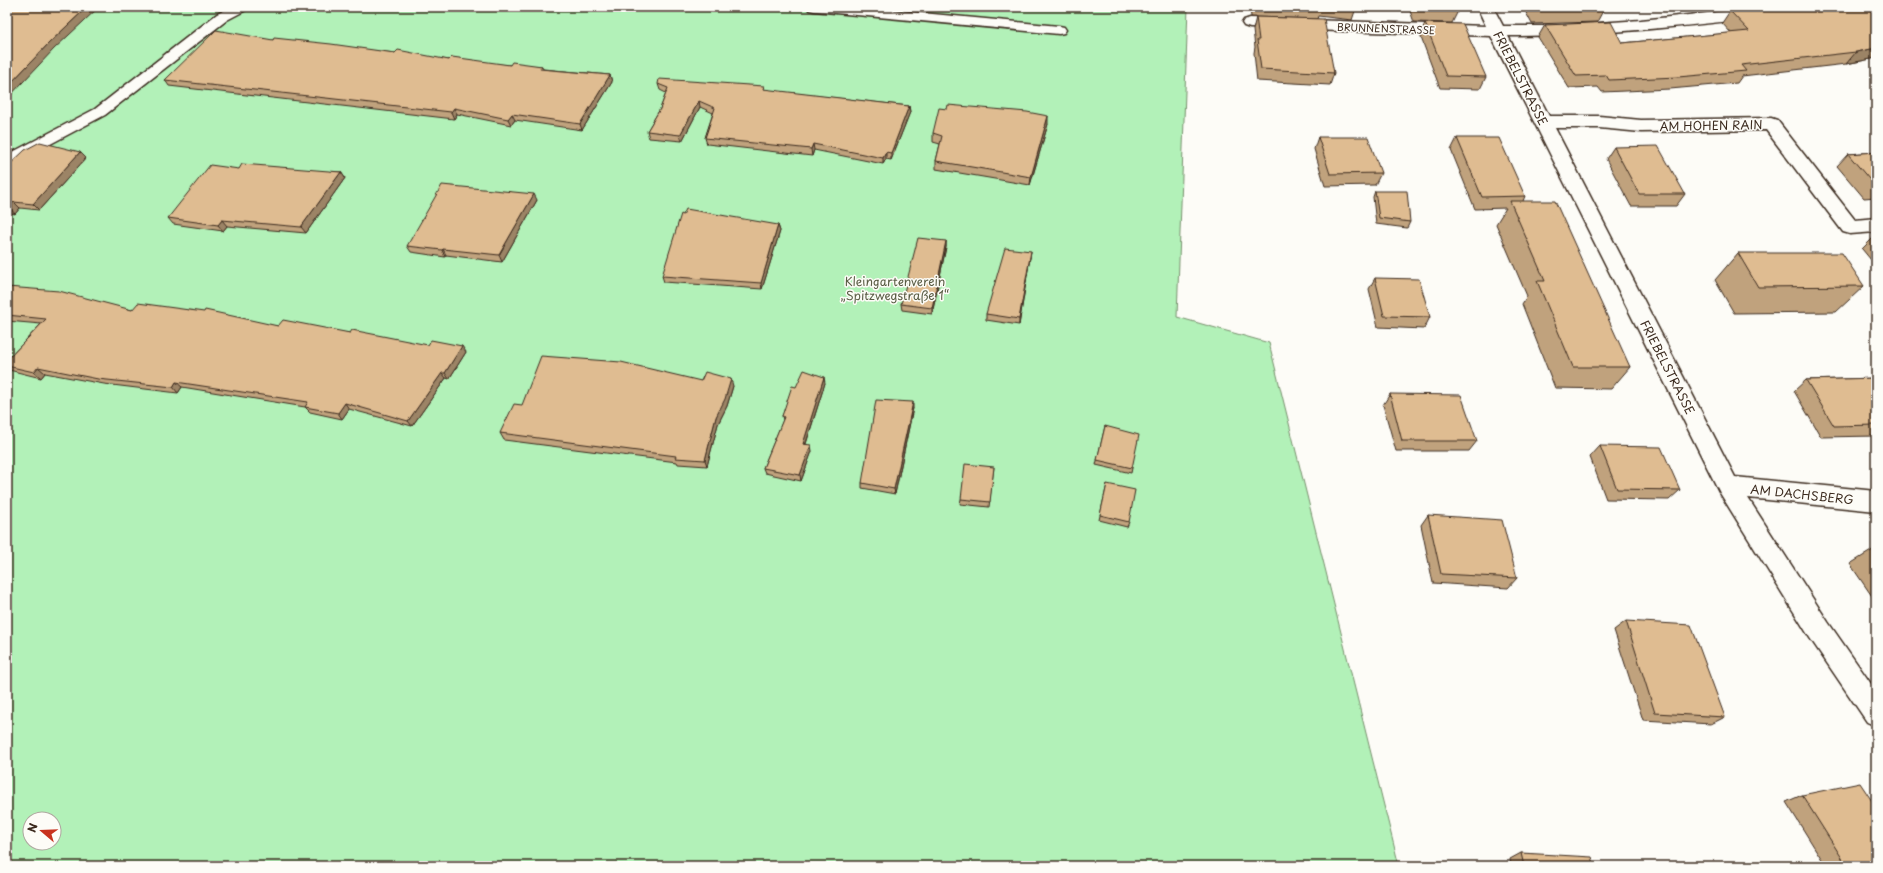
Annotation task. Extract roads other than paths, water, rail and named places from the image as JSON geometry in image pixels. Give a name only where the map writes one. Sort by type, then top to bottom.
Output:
[{"type":"street","name":"FRIEBELSTRASSE","points":[[1485,7],[1728,486],[1819,630],[1876,713]]},
{"type":"street","name":"BRUNNENSTRASSE","points":[[1250,23],[1496,31],[1555,31],[1641,25],[1809,7]]},
{"type":"street","name":"AM HOHEN RAIN","points":[[1543,122],[1599,122],[1641,126],[1772,124],[1850,227],[1876,225]]},
{"type":"street","name":"AM DACHSBERG","points":[[1728,486],[1876,501]]},
{"type":"lane","points":[[7,162],[100,112],[222,17],[241,7]]},
{"type":"lane","points":[[814,7],[1059,30]]},
{"type":"park label","name":"Kleingartenverein „Spitzwegstraße 1“","points":[[895,288]]}]
